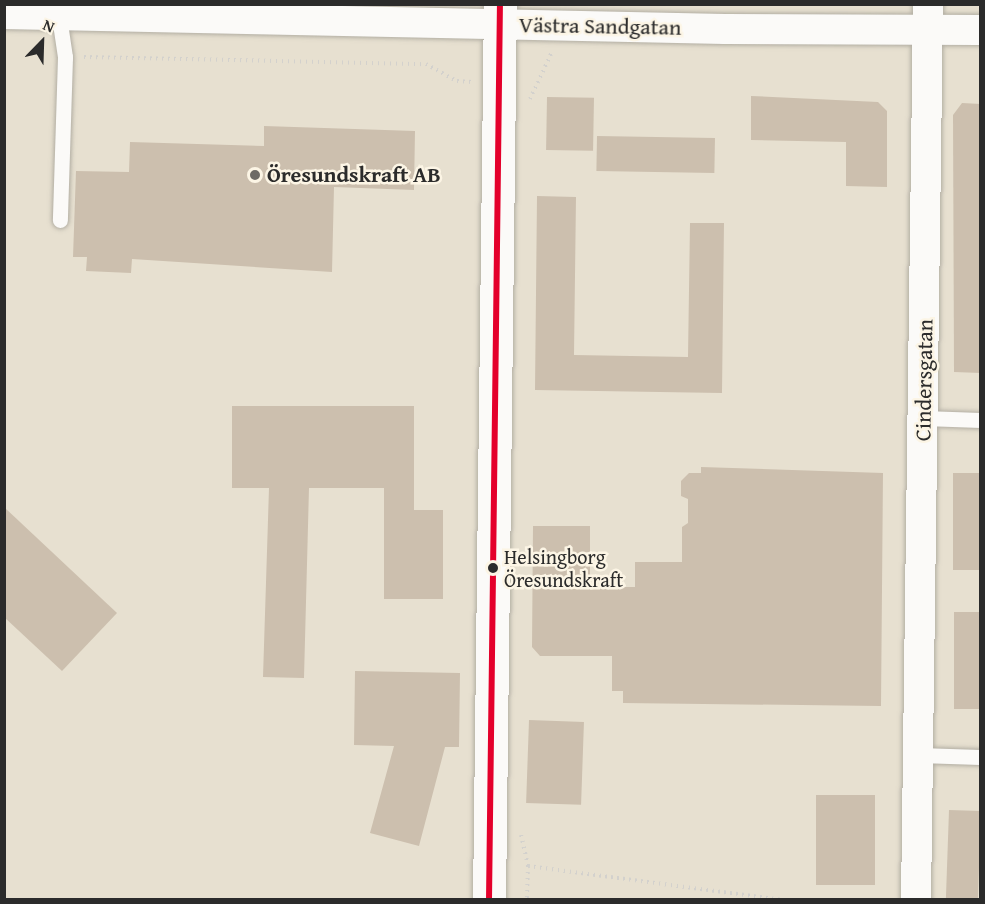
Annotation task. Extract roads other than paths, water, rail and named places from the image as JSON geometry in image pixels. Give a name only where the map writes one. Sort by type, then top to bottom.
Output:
[{"type":"street","name":"Västra Sandgatan","points":[[4,14],[58,10],[499,15],[551,23],[928,17],[981,30]]},
{"type":"street","points":[[489,887],[499,15]]},
{"type":"street","name":"Cindersgatan","points":[[916,900],[920,755],[928,17]]},
{"type":"lane","points":[[58,10],[65,57],[60,220]]},
{"type":"lane","points":[[924,418],[981,420]]},
{"type":"lane","points":[[920,755],[981,757]]},
{"type":"place","name":"Öresundskraft AB","points":[[255,175]]},
{"type":"place","name":"Helsingborg Öresundskraft","points":[[493,568]]}]
